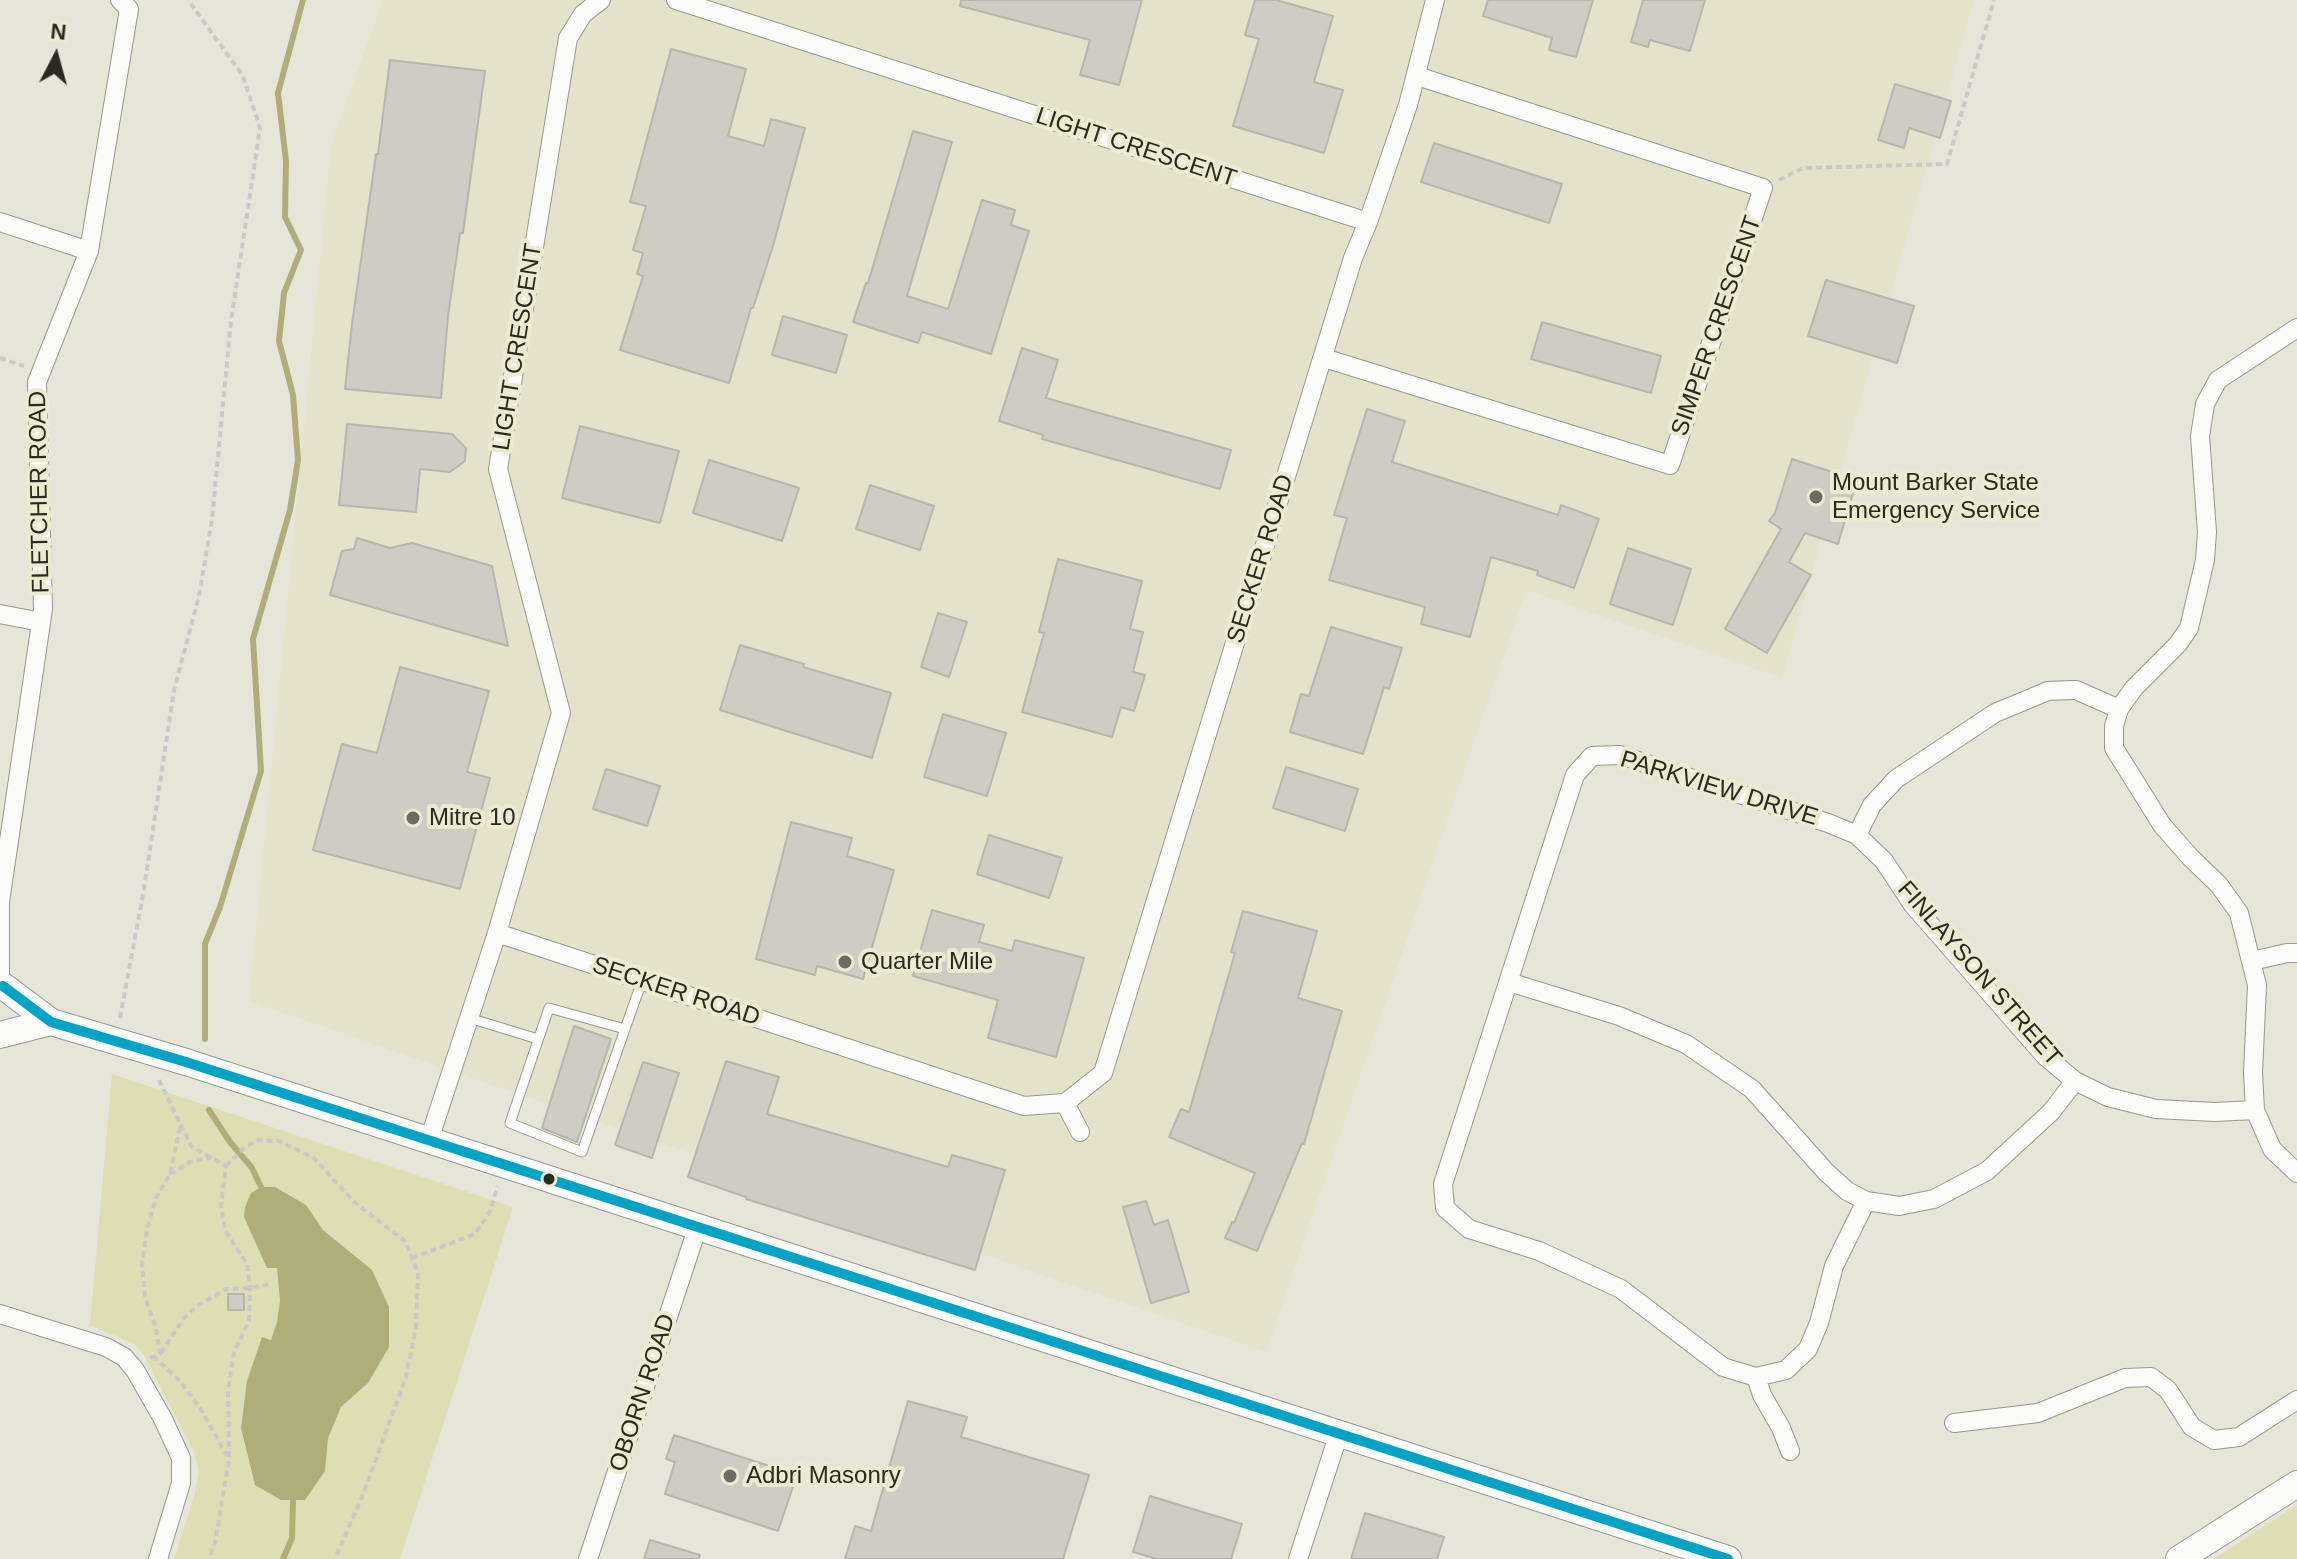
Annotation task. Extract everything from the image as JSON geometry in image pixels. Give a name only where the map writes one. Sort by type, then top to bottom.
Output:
[{"type":"main road","points":[[1,983],[51,1022],[175,1058],[1728,1559]]},
{"type":"main road","points":[[0,1027],[7,1008],[7,997],[1,983]]},
{"type":"main road","points":[[0,1035],[51,1022]]},
{"type":"main road","points":[[2179,1559],[2297,1484]]},
{"type":"street","name":"FLETCHER ROAD","points":[[1,983],[0,902],[43,609],[37,382],[89,251],[129,9],[120,0]]},
{"type":"street","name":"LIGHT CRESCENT","points":[[497,933],[561,713],[498,469],[568,38],[583,14],[601,0]]},
{"type":"street","name":"LIGHT CRESCENT","points":[[676,0],[1368,222]]},
{"type":"street","name":"SECKER ROAD","points":[[497,933],[1024,1106],[1065,1103],[1103,1073],[1353,258],[1417,76],[1435,0]]},
{"type":"street","name":"SIMPER CRESCENT","points":[[1324,358],[1670,465],[1763,188],[1417,76]]},
{"type":"street","points":[[0,222],[89,251]]},
{"type":"street","points":[[2297,328],[2218,380],[2205,404],[2200,436],[2207,532],[2205,560],[2189,628],[2178,644],[2134,688],[2119,709],[2114,726],[2114,748],[2162,825],[2219,885],[2239,913],[2257,985],[2253,1073],[2255,1110],[2272,1149],[2297,1173]]},
{"type":"street","points":[[0,614],[41,622]]},
{"type":"street","points":[[1857,835],[1872,805],[1896,779],[1995,713],[2048,691],[2071,690],[2119,709]]},
{"type":"street","name":"PARKVIEW DRIVE","points":[[1756,1377],[1723,1367],[1621,1289],[1539,1251],[1469,1229],[1445,1208],[1443,1184],[1575,775],[1592,756],[1620,755],[1857,835]]},
{"type":"street","name":"FINLAYSON STREET","points":[[1857,835],[1884,861],[1913,905],[2045,1056],[2075,1081],[2108,1097],[2156,1109],[2215,1112],[2255,1110]]},
{"type":"street","points":[[429,1140],[497,933]]},
{"type":"street","points":[[2252,961],[2297,953]]},
{"type":"street","points":[[1509,982],[1619,1016],[1686,1044],[1752,1089],[1826,1172],[1847,1191],[1866,1201],[1899,1206],[1934,1199],[1987,1171],[2051,1112],[2075,1081]]},
{"type":"street","points":[[1065,1103],[1080,1132]]},
{"type":"street","points":[[1790,1451],[1756,1377],[1786,1370],[1808,1349],[1819,1323],[1834,1266],[1866,1201]]},
{"type":"street","name":"OBORN ROAD","points":[[588,1559],[698,1226]]},
{"type":"street","points":[[0,1314],[106,1347],[124,1357],[135,1370],[181,1458],[181,1483],[158,1559]]},
{"type":"street","points":[[1954,1423],[2038,1413],[2125,1378],[2151,1377],[2168,1390],[2192,1427],[2214,1440],[2239,1437],[2297,1400]]},
{"type":"street","points":[[1298,1559],[1339,1433]]},
{"type":"lane","points":[[625,1029],[549,1008],[510,1123],[582,1152],[642,981]]},
{"type":"lane","points":[[469,1018],[538,1039]]},
{"type":"path","points":[[118,1025],[144,889],[174,690],[199,596],[207,550],[231,321],[260,128],[243,76],[188,0]]},
{"type":"path","points":[[1763,188],[1803,168],[1947,164],[1994,0]]},
{"type":"path","points":[[0,358],[41,371]]},
{"type":"path","points":[[159,1080],[191,1146],[226,1166]]},
{"type":"path","points":[[160,1354],[156,1328],[145,1297],[142,1264],[147,1229],[156,1198],[170,1174],[180,1125]]},
{"type":"path","points":[[209,1559],[215,1543],[229,1459],[228,1391],[234,1352],[249,1321],[247,1264],[225,1230],[221,1205],[226,1166],[245,1147],[258,1140],[279,1141],[314,1158],[354,1202],[406,1242],[418,1274],[416,1327],[406,1377],[362,1497],[335,1559]]},
{"type":"path","points":[[170,1174],[190,1162],[212,1157]]},
{"type":"path","points":[[412,1258],[475,1234],[489,1213],[505,1164]]},
{"type":"path","points":[[135,1370],[160,1354],[184,1318],[197,1306],[226,1289],[269,1284]]},
{"type":"path","points":[[153,1356],[187,1390],[229,1459]]},
{"type":"shaded area","points":[[383,0],[1974,0],[1782,678],[1526,590],[1266,1352],[249,1001],[331,145]]},
{"type":"shaded area","points":[[261,1187],[275,1187],[306,1205],[323,1230],[372,1270],[389,1307],[389,1347],[368,1383],[341,1407],[328,1438],[325,1471],[305,1500],[281,1500],[255,1485],[241,1428],[247,1381],[262,1337],[271,1340],[280,1301],[277,1268],[267,1268],[244,1217],[251,1193]]},
{"type":"green space","points":[[112,1074],[513,1207],[400,1559],[174,1559],[199,1472],[194,1452],[144,1355],[134,1344],[90,1325]]},
{"type":"green space","points":[[2297,1505],[2297,1559],[2214,1559]]},
{"type":"building","points":[[961,0],[1142,0],[1119,85],[1080,75],[1090,40],[960,6]]},
{"type":"building","points":[[1255,0],[1276,0],[1333,16],[1314,82],[1343,90],[1324,153],[1233,126],[1259,39],[1245,35]]},
{"type":"building","points":[[1488,0],[1593,0],[1576,57],[1549,50],[1552,38],[1483,16]]},
{"type":"building","points":[[1643,0],[1705,0],[1690,51],[1650,40],[1648,47],[1631,42]]},
{"type":"building","points":[[671,49],[746,69],[728,136],[764,146],[771,119],[805,128],[773,246],[729,383],[620,350],[643,276],[637,274],[643,253],[633,250],[646,206],[630,202]]},
{"type":"building","points":[[390,60],[485,71],[463,233],[460,233],[448,316],[441,398],[345,389]]},
{"type":"building","points":[[1895,84],[1951,101],[1940,138],[1909,128],[1904,148],[1878,140]]},
{"type":"building","points":[[913,131],[952,142],[907,296],[948,309],[982,200],[1015,210],[1011,225],[1029,231],[991,354],[922,332],[918,343],[853,322],[868,283]]},
{"type":"building","points":[[1434,143],[1562,184],[1549,223],[1421,182]]},
{"type":"building","points":[[1826,280],[1914,306],[1897,363],[1808,336]]},
{"type":"building","points":[[783,316],[847,335],[836,373],[772,355]]},
{"type":"building","points":[[1542,322],[1661,356],[1651,393],[1531,359]]},
{"type":"building","points":[[1022,348],[1058,360],[1046,398],[1231,450],[1220,489],[1042,439],[1043,435],[999,421]]},
{"type":"building","points":[[1367,409],[1405,421],[1392,462],[1558,515],[1561,505],[1599,519],[1574,588],[1537,575],[1538,571],[1491,557],[1470,637],[1421,624],[1425,607],[1329,580],[1347,518],[1334,515]]},
{"type":"building","points":[[347,424],[452,434],[466,448],[465,461],[450,472],[420,469],[416,512],[339,505]]},
{"type":"building","points":[[580,426],[679,451],[660,523],[562,498]]},
{"type":"building","points":[[1792,459],[1857,480],[1838,544],[1805,533],[1789,562],[1811,575],[1767,653],[1725,629],[1781,529],[1769,521],[1775,513]]},
{"type":"building","points":[[709,460],[799,488],[782,541],[693,513]]},
{"type":"building","points":[[870,485],[934,506],[920,550],[856,529]]},
{"type":"building","points":[[357,538],[390,548],[412,543],[492,566],[508,646],[330,595],[342,551],[354,549]]},
{"type":"building","points":[[1628,548],[1691,569],[1673,625],[1610,604]]},
{"type":"building","points":[[1058,559],[1142,581],[1130,629],[1143,632],[1133,672],[1145,675],[1134,711],[1121,707],[1112,737],[1022,712],[1044,633],[1039,632]]},
{"type":"building","points":[[938,613],[967,622],[949,677],[921,667]]},
{"type":"building","points":[[1331,627],[1402,648],[1389,689],[1384,687],[1363,754],[1290,732],[1301,694],[1309,696]]},
{"type":"building","points":[[740,645],[891,693],[872,758],[720,710]]},
{"type":"building","points":[[400,667],[489,691],[467,772],[490,778],[460,889],[313,850],[342,744],[377,753]]},
{"type":"building","points":[[943,714],[1006,733],[987,796],[924,777]]},
{"type":"building","points":[[1286,767],[1358,789],[1345,831],[1273,808]]},
{"type":"building","points":[[606,769],[660,786],[647,826],[593,809]]},
{"type":"building","points":[[791,822],[852,838],[847,856],[894,870],[863,979],[817,966],[815,975],[756,959]]},
{"type":"building","points":[[989,835],[1062,858],[1049,898],[977,874]]},
{"type":"building","points":[[932,910],[984,925],[979,942],[1012,951],[1015,940],[1084,958],[1056,1057],[988,1038],[998,1000],[913,976]]},
{"type":"building","points":[[1243,911],[1317,931],[1298,998],[1342,1011],[1304,1144],[1257,1251],[1225,1238],[1255,1173],[1169,1137],[1181,1109],[1189,1112],[1235,953],[1231,952]]},
{"type":"building","points":[[574,1026],[611,1039],[577,1142],[542,1128]]},
{"type":"building","points":[[726,1061],[779,1077],[767,1114],[948,1167],[952,1155],[1005,1170],[975,1270],[746,1199],[688,1177]]},
{"type":"building","points":[[643,1062],[679,1073],[652,1158],[615,1145]]},
{"type":"building","points":[[1146,1201],[1154,1225],[1168,1220],[1189,1292],[1151,1303],[1123,1207]]},
{"type":"building","points":[[228,1294],[244,1294],[244,1310],[228,1310]]},
{"type":"building","points":[[908,1401],[967,1417],[961,1437],[1089,1475],[1063,1559],[845,1559],[855,1526],[871,1531]]},
{"type":"building","points":[[674,1435],[797,1475],[778,1531],[665,1494],[675,1462],[666,1459]]},
{"type":"building","points":[[1150,1496],[1242,1524],[1231,1559],[1157,1559],[1133,1552]]},
{"type":"building","points":[[1365,1513],[1444,1537],[1437,1559],[1351,1559]]},
{"type":"building","points":[[650,1540],[700,1555],[699,1559],[644,1559]]},
{"type":"waterway","points":[[205,1039],[205,944],[220,907],[261,771],[253,639],[290,510],[298,460],[293,395],[279,341],[284,293],[301,250],[285,217],[286,161],[278,93],[303,0]]},
{"type":"waterway","points":[[209,1110],[252,1168],[261,1187]]},
{"type":"waterway","points":[[283,1559],[292,1538],[293,1500]]},
{"type":"transit line","points":[[3,986],[51,1022],[186,1062],[1728,1559]]},
{"type":"place","name":"Mount Barker State Emergency Service","points":[[1816,497]]},
{"type":"place","name":"Mitre 10","points":[[413,818]]},
{"type":"place","name":"Quarter Mile","points":[[845,962]]},
{"type":"place","name":"Adbri Masonry","points":[[730,1476]]}]
